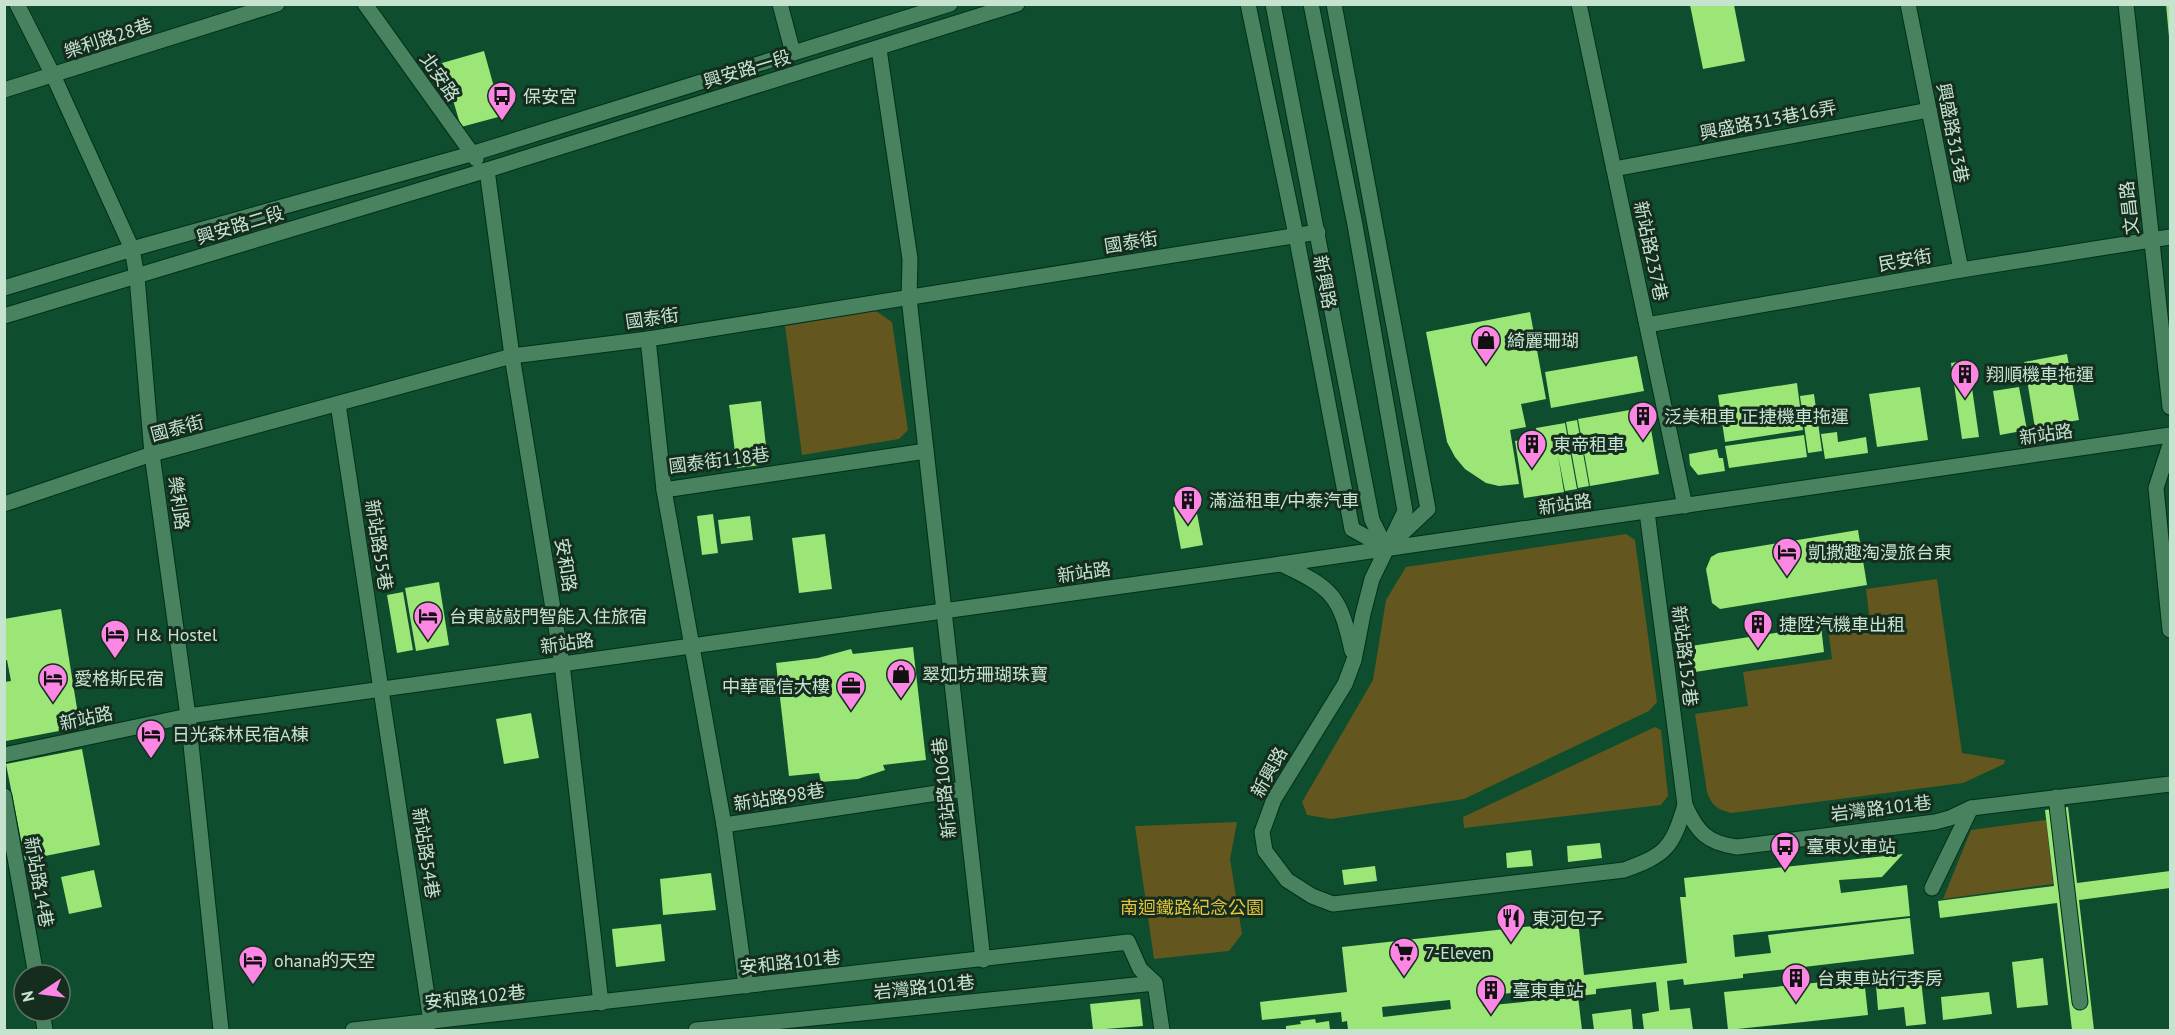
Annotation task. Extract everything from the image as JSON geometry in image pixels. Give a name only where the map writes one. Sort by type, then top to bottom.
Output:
[{"type":"street","name":"樂利路","points":[[17,4],[53,75],[132,249],[137,277],[152,454],[188,716],[221,1030]]},
{"type":"street","name":"樂利路28巷","points":[[4,90],[277,4]]},
{"type":"street","name":"北安路","points":[[365,4],[471,154],[487,170]]},
{"type":"street","points":[[780,4],[794,53]]},
{"type":"street","name":"興安路一段","points":[[471,154],[950,4]]},
{"type":"street","name":"興安路一段","points":[[487,170],[1017,4]]},
{"type":"street","name":"新興路","points":[[1248,4],[1296,235],[1352,528],[1386,549]]},
{"type":"street","name":"新興路","points":[[1273,4],[1372,520],[1386,549]]},
{"type":"street","name":"新興路","points":[[1311,4],[1354,225],[1405,511],[1370,588],[1354,660],[1345,684],[1274,799],[1262,832],[1265,851],[1287,880],[1312,896],[1333,904],[1624,870],[1652,860],[1669,846],[1678,827],[1684,805]]},
{"type":"street","name":"新興路","points":[[1334,4],[1428,509],[1386,549]]},
{"type":"street","name":"興盛路313巷","points":[[1908,4],[1961,270]]},
{"type":"street","name":"文昌路","points":[[2126,4],[2170,407]]},
{"type":"street","name":"新站路237巷","points":[[1581,5],[1685,506]]},
{"type":"street","name":"新站路106巷","points":[[879,49],[910,259],[909,298],[983,960]]},
{"type":"street","name":"興盛路313巷16弄","points":[[1614,169],[1929,110]]},
{"type":"street","name":"興安路二段","points":[[4,288],[132,249],[471,154]]},
{"type":"street","name":"興安路二段","points":[[4,316],[487,170]]},
{"type":"street","name":"安和路","points":[[487,170],[513,356],[562,664],[601,1003]]},
{"type":"street","points":[[1354,225],[1375,222]]},
{"type":"street","name":"國泰街","points":[[4,504],[152,454],[513,356],[648,339],[1318,231]]},
{"type":"street","name":"民安街","points":[[1647,325],[1961,270],[2170,237]]},
{"type":"street","name":"國泰街118巷","points":[[648,339],[664,490],[926,451]]},
{"type":"street","name":"新站路55巷","points":[[338,404],[381,691]]},
{"type":"street","name":"新站路","points":[[4,754],[188,716],[381,691],[1281,564],[2170,435]]},
{"type":"street","points":[[2170,445],[2156,488],[2170,630]]},
{"type":"street","points":[[664,490],[724,825]]},
{"type":"street","name":"新站路152巷","points":[[1647,512],[1684,805]]},
{"type":"street","points":[[1281,564],[1306,576],[1334,597],[1345,620],[1354,660]]},
{"type":"street","name":"新站路54巷","points":[[381,691],[431,1022]]},
{"type":"street","name":"岩灣路101巷","points":[[1684,805],[1693,824],[1709,839],[1719,845],[1737,847],[1935,822],[1971,808],[2170,784]]},
{"type":"street","name":"新站路98巷","points":[[746,986],[724,825],[964,789]]},
{"type":"street","name":"新站路14巷","points":[[4,796],[34,963]]},
{"type":"street","points":[[2056,797],[2080,1002]]},
{"type":"street","points":[[1932,888],[1971,808]]},
{"type":"street","name":"安和路101巷","points":[[601,1003],[1128,942],[1140,969],[1155,983]]},
{"type":"street","points":[[1155,983],[1162,1030]]},
{"type":"street","name":"岩灣路101巷","points":[[704,1030],[1155,983]]},
{"type":"street","name":"安和路102巷","points":[[353,1030],[601,1003]]},
{"type":"green space","points":[[876,311],[892,322],[908,430],[899,439],[802,455],[785,326]]},
{"type":"green space","points":[[1626,534],[1635,540],[1657,702],[1649,711],[1464,799],[1331,819],[1307,815],[1302,802],[1373,680],[1386,600],[1406,567]]},
{"type":"green space","points":[[1937,579],[1962,753],[2005,760],[2004,764],[1963,783],[1731,813],[1716,806],[1707,792],[1695,714],[1748,706],[1743,672],[1832,659],[1827,621],[1869,615],[1866,589]]},
{"type":"green space","points":[[1655,727],[1661,730],[1668,796],[1661,805],[1464,828],[1463,817]]},
{"type":"green space","points":[[2046,820],[2053,884],[1943,899],[1971,830]]},
{"type":"green space","name":"南迴鐵路紀念公園","points":[[1237,822],[1230,859],[1242,934],[1229,951],[1154,959],[1135,826]]},
{"type":"building","points":[[2166,4],[2170,4],[2170,37],[2169,37]]},
{"type":"building","points":[[1690,5],[1734,5],[1745,61],[1703,69]]},
{"type":"building","points":[[484,51],[502,116],[461,127],[442,63]]},
{"type":"building","name":"綺麗珊瑚","points":[[1530,312],[1546,399],[1521,404],[1526,427],[1510,430],[1519,484],[1499,486],[1486,483],[1465,469],[1447,442],[1426,332]]},
{"type":"building","points":[[2067,354],[2079,420],[2035,428],[2024,362]]},
{"type":"building","points":[[1637,356],[1644,391],[1551,408],[1545,372]]},
{"type":"building","name":"翔順機車拖運","points":[[1968,360],[1979,437],[1962,439],[1951,363]]},
{"type":"building","points":[[1797,383],[1803,430],[1725,442],[1718,395]]},
{"type":"building","points":[[1920,387],[1928,440],[1877,447],[1869,394]]},
{"type":"building","points":[[2019,387],[2027,430],[2000,435],[1993,391]]},
{"type":"building","points":[[1814,394],[1822,451],[1808,453],[1800,396]]},
{"type":"building","points":[[761,401],[768,464],[737,468],[729,405]]},
{"type":"building","points":[[1647,407],[1659,474],[1590,486],[1578,419]]},
{"type":"building","points":[[1577,420],[1589,486],[1578,488],[1566,422]]},
{"type":"building","points":[[1565,423],[1577,489],[1565,491],[1558,455],[1564,492],[1524,498],[1515,441],[1528,439],[1529,446],[1539,444],[1536,428]]},
{"type":"building","points":[[1837,432],[1838,442],[1866,437],[1868,453],[1825,459],[1821,434]]},
{"type":"building","points":[[1804,435],[1807,457],[1729,468],[1725,446]]},
{"type":"building","points":[[1717,449],[1719,458],[1723,458],[1725,471],[1698,475],[1690,465],[1689,454]]},
{"type":"building","name":"滿溢租車/中泰汽車","points":[[1195,503],[1203,545],[1181,549],[1173,507]]},
{"type":"building","points":[[713,514],[718,553],[702,555],[697,516]]},
{"type":"building","points":[[750,516],[753,540],[721,544],[718,520]]},
{"type":"building","name":"凱撒趣淘漫旅台東","points":[[1858,530],[1867,585],[1720,609],[1712,603],[1706,569],[1711,557],[1718,553]]},
{"type":"building","points":[[825,534],[832,589],[799,593],[792,538]]},
{"type":"building","points":[[439,582],[449,645],[416,651],[405,588]]},
{"type":"building","points":[[403,592],[413,650],[397,653],[387,595]]},
{"type":"building","points":[[61,609],[80,727],[6,741],[4,682],[11,681],[7,660],[4,661],[4,619]]},
{"type":"building","name":"捷陞汽機車出租","points":[[1821,626],[1824,652],[1695,672],[1691,646]]},
{"type":"building","name":"中華電信大樓","points":[[913,647],[926,760],[883,765],[885,770],[858,779],[821,782],[819,773],[789,776],[776,663],[818,658],[851,649],[853,654]]},
{"type":"building","points":[[531,713],[539,758],[504,764],[496,719]]},
{"type":"building","points":[[82,749],[100,845],[25,860],[6,764]]},
{"type":"building","points":[[2068,807],[2077,883],[2170,871],[2170,888],[2079,900],[2094,1030],[2072,1030],[2057,903],[1940,918],[1938,901],[2054,886],[2045,810]]},
{"type":"building","points":[[1600,843],[1602,858],[1568,862],[1567,846]]},
{"type":"building","points":[[1531,850],[1533,866],[1507,868],[1506,853]]},
{"type":"building","points":[[1903,854],[1882,877],[1839,880],[1841,893],[1907,885],[1910,916],[1733,935],[1735,957],[1771,953],[1768,935],[1910,918],[1914,954],[1743,974],[1743,978],[1684,985],[1683,979],[1667,981],[1670,1010],[1690,1008],[1693,1030],[1644,1030],[1642,1014],[1659,1011],[1656,982],[1596,989],[1596,994],[1578,996],[1582,1030],[1348,1030],[1347,1021],[1342,1022],[1341,1012],[1262,1020],[1260,1002],[1347,992],[1342,947],[1578,921],[1584,975],[1687,963],[1680,897],[1686,897],[1684,878]],"holes":[[[1550,989],[1552,999],[1483,1006],[1482,996]],[[1450,1000],[1451,1009],[1383,1017],[1382,1007]]]},
{"type":"building","points":[[1375,866],[1377,881],[1344,885],[1342,870]]},
{"type":"building","points":[[94,870],[102,907],[69,914],[61,877]]},
{"type":"building","points":[[711,873],[716,910],[663,915],[660,879]]},
{"type":"building","points":[[661,924],[665,961],[616,967],[612,929]]},
{"type":"building","points":[[2043,958],[2048,1005],[2017,1008],[2012,962]]},
{"type":"building","name":"台東車站行李房","points":[[1864,978],[1868,1015],[1728,1030],[1724,992]]},
{"type":"building","points":[[1921,980],[1926,1024],[1906,1026],[1904,1007],[1878,1010],[1876,985]]},
{"type":"building","points":[[1989,992],[1992,1014],[1943,1020],[1941,997]]},
{"type":"building","points":[[1140,999],[1143,1026],[1093,1030],[1090,1004]]},
{"type":"building","points":[[1631,1009],[1633,1030],[1594,1030],[1592,1014]]},
{"type":"building","points":[[1315,1019],[1316,1023],[1329,1021],[1330,1030],[1286,1030],[1286,1026]]},
{"type":"place","name":"保安宮","points":[[502,122]]},
{"type":"place","name":"綺麗珊瑚","points":[[1486,366]]},
{"type":"place","name":"翔順機車拖運","points":[[1965,400]]},
{"type":"place","name":"泛美租車 正捷機車拖運","points":[[1643,442]]},
{"type":"place","name":"東帝租車","points":[[1532,470]]},
{"type":"place","name":"滿溢租車/中泰汽車","points":[[1188,526]]},
{"type":"place","name":"凱撒趣淘漫旅台東","points":[[1787,578]]},
{"type":"place","name":"台東敲敲門智能入住旅宿","points":[[428,642]]},
{"type":"place","name":"捷陞汽機車出租","points":[[1758,650]]},
{"type":"place","name":"H& Hostel","points":[[115,660]]},
{"type":"place","name":"翠如坊珊瑚珠寶","points":[[901,700]]},
{"type":"place","name":"愛格斯民宿","points":[[53,704]]},
{"type":"place","name":"中華電信大樓","points":[[851,712]]},
{"type":"place","name":"日光森林民宿A棟","points":[[151,760]]},
{"type":"place","name":"臺東火車站","points":[[1785,872]]},
{"type":"place","name":"東河包子","points":[[1511,944]]},
{"type":"place","name":"7-Eleven","points":[[1404,978]]},
{"type":"place","name":"ohana的天空","points":[[253,986]]},
{"type":"place","name":"台東車站行李房","points":[[1796,1004]]},
{"type":"place","name":"臺東車站","points":[[1491,1016]]}]
